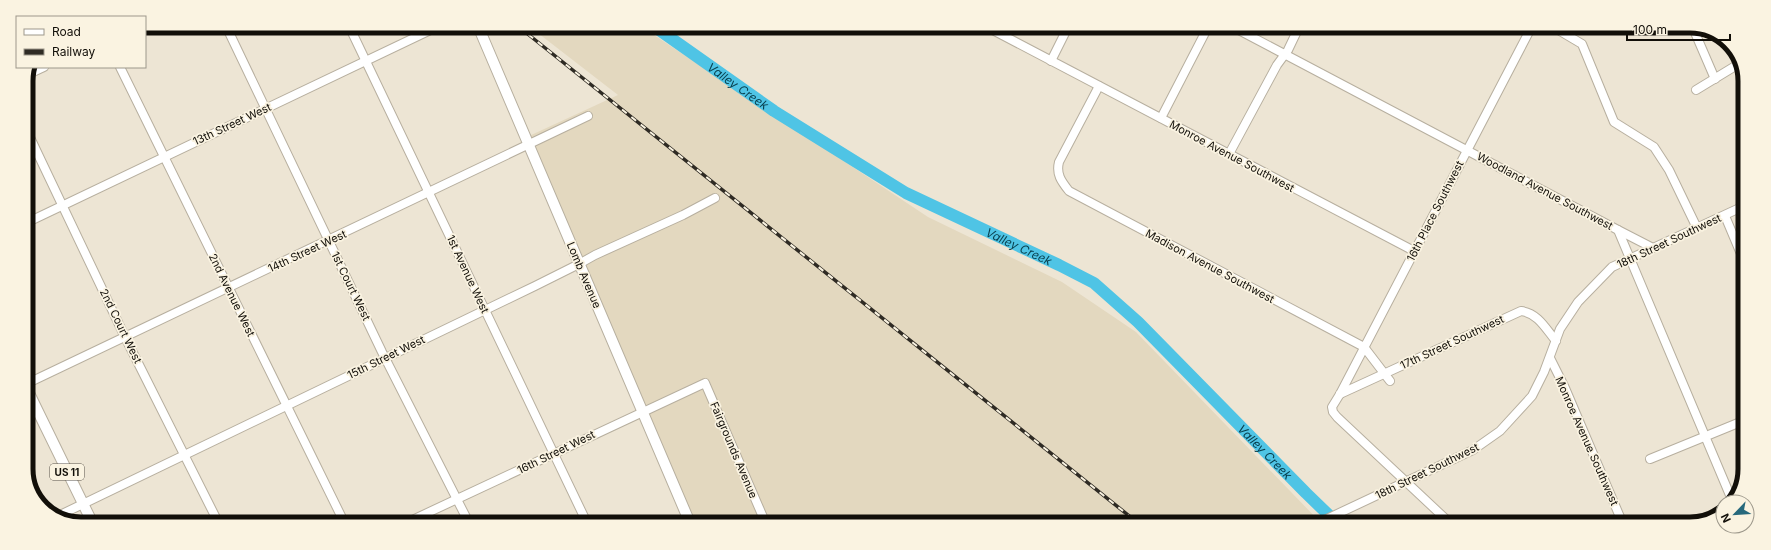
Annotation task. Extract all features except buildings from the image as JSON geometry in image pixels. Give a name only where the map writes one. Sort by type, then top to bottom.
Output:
[{"type":"main road","name":"Lomb Avenue","points":[[481,33],[687,517]]},
{"type":"main road","name":"US 11","points":[[33,401],[89,517]]},
{"type":"street","name":"1st Court West","points":[[229,33],[328,240],[467,517]]},
{"type":"street","name":"1st Avenue West","points":[[352,33],[584,517]]},
{"type":"street","name":"13th Street West","points":[[33,220],[266,108],[367,62],[425,33]]},
{"type":"street","name":"Monroe Avenue Southwest","points":[[998,33],[1414,251]]},
{"type":"street","points":[[1051,61],[1065,33]]},
{"type":"street","points":[[1161,118],[1205,33]]},
{"type":"street","name":"Woodland Avenue Southwest","points":[[1244,33],[1618,230],[1729,494]]},
{"type":"street","points":[[1229,154],[1284,54],[1288,50],[1297,33]]},
{"type":"street","name":"16th Place Southwest","points":[[1340,394],[1466,149],[1528,33]]},
{"type":"street","points":[[1563,33],[1582,44],[1614,122],[1654,147],[1669,170],[1697,228]]},
{"type":"street","points":[[1695,33],[1715,79]]},
{"type":"street","points":[[1696,90],[1735,66]]},
{"type":"street","name":"2nd Avenue West","points":[[121,68],[342,517]]},
{"type":"street","name":"Madison Avenue Southwest","points":[[1099,86],[1059,162],[1058,169],[1060,180],[1068,191],[1364,347]]},
{"type":"street","name":"14th Street West","points":[[33,382],[125,336],[229,288],[588,116]]},
{"type":"street","name":"2nd Court West","points":[[33,144],[125,336],[216,517]]},
{"type":"street","name":"15th Street West","points":[[64,513],[485,310],[579,264],[595,254],[684,215],[714,198]]},
{"type":"street","name":"18th Street Southwest","points":[[1331,517],[1473,450],[1500,431],[1532,396],[1550,358],[1560,329],[1578,302],[1586,292],[1612,267],[1738,209]]},
{"type":"street","points":[[1725,216],[1738,247]]},
{"type":"street","points":[[1618,230],[1653,248]]},
{"type":"street","name":"17th Street Southwest","points":[[1340,394],[1521,311],[1528,312],[1538,318],[1556,341]]},
{"type":"street","points":[[1364,347],[1390,381]]},
{"type":"street","name":"Monroe Avenue Southwest","points":[[1550,358],[1565,388],[1620,517]]},
{"type":"street","name":"16th Street West","points":[[419,517],[705,383]]},
{"type":"street","name":"Fairgrounds Avenue","points":[[705,383],[763,517]]},
{"type":"street","points":[[1340,394],[1332,407],[1336,417],[1444,517]]},
{"type":"street","points":[[1650,459],[1738,423]]},
{"type":"shaded area","points":[[538,33],[651,33],[928,217],[1062,282],[1136,332],[1315,517],[692,517],[529,136],[618,95]]},
{"type":"waterway","name":"Valley Creek","points":[[664,33],[774,111],[906,193],[1094,283],[1138,322],[1331,517]]},
{"type":"railway","points":[[526,33],[1131,517]]}]
